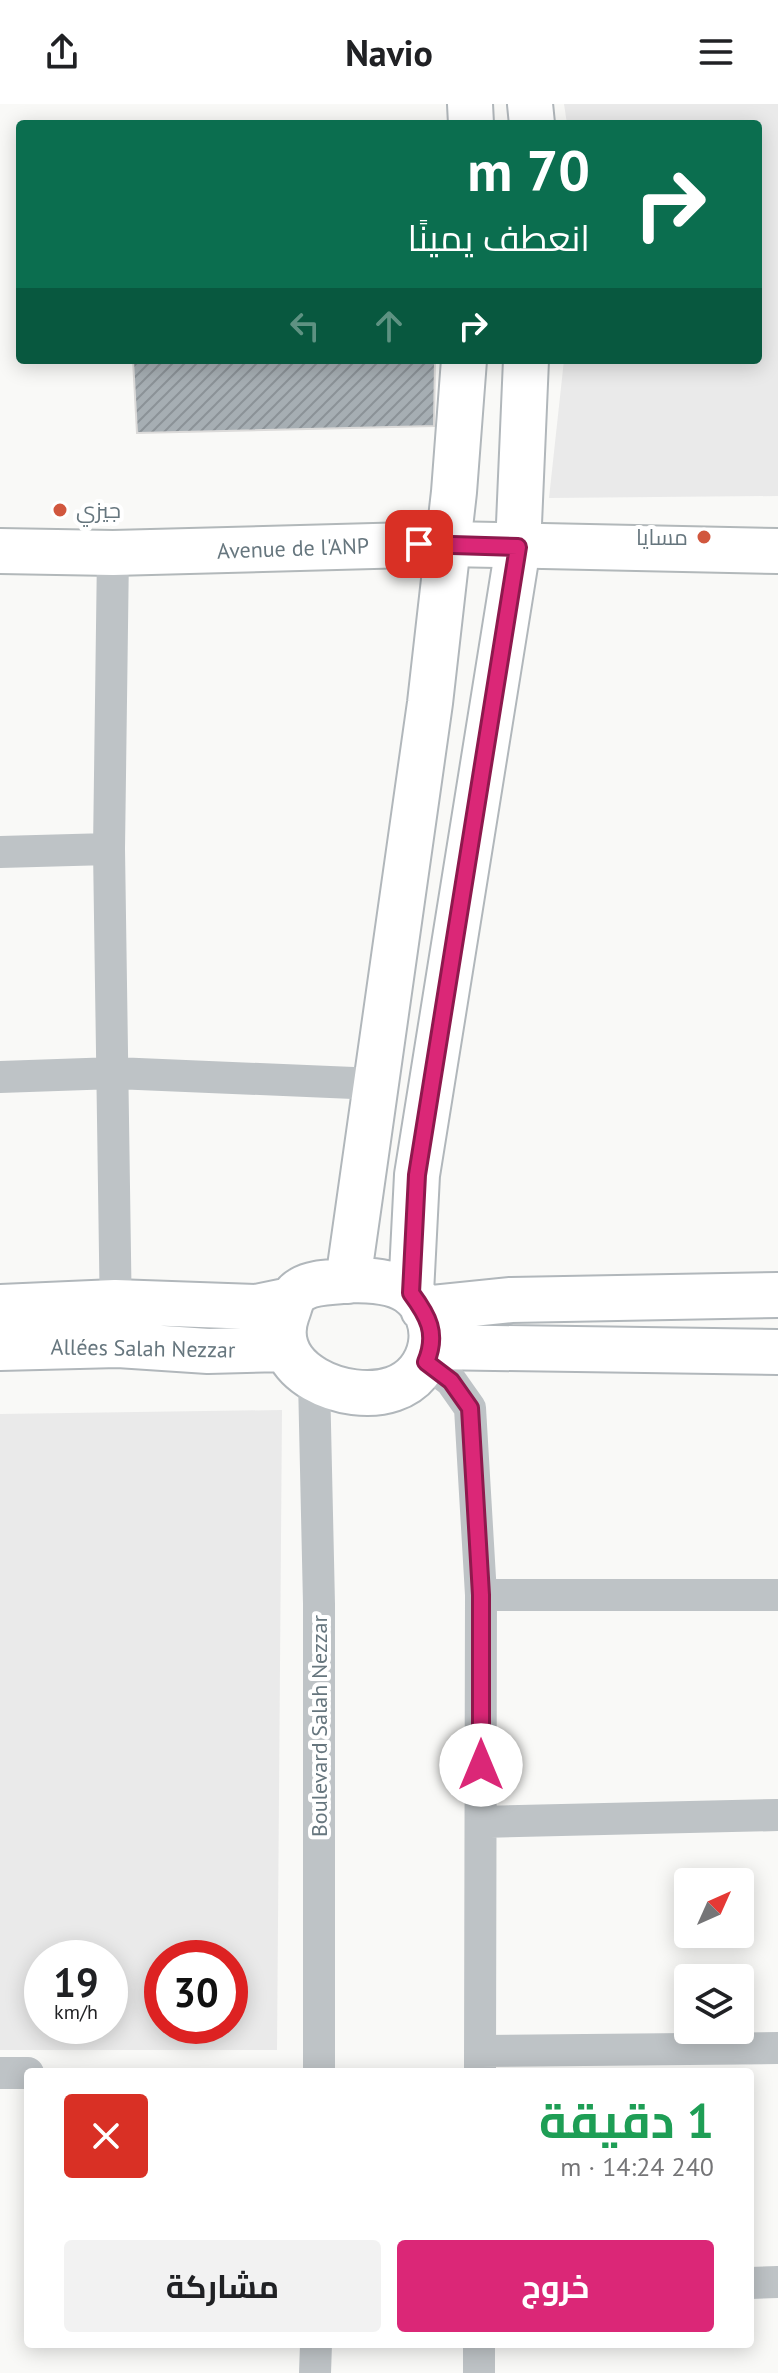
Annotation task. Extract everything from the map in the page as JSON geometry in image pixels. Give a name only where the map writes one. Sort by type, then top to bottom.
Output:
[{"type":"street","points":[[348,1281],[430,703],[464,364]]},
{"type":"street","points":[[290,1300],[283,1337],[300,1365],[352,1391],[389,1391],[402,1386],[423,1328],[417,1175],[518,547],[526,364]]},
{"type":"street","name":"Avenue de l'ANP","points":[[0,551],[113,553],[447,544],[778,551]]},
{"type":"street","points":[[113,553],[109,849],[118,1345]]},
{"type":"street","points":[[409,841],[466,856]]},
{"type":"street","points":[[0,852],[109,849]]},
{"type":"street","points":[[0,1077],[115,1073],[377,1084]]},
{"type":"street","points":[[0,1307],[115,1302],[256,1307],[290,1300],[311,1285],[348,1281],[397,1286],[451,1381],[470,1408],[481,1595],[480,2062],[778,2048]]},
{"type":"street","points":[[423,1328],[511,1300],[778,1295]]},
{"type":"street","points":[[423,1328],[778,1352]]},
{"type":"street","name":"Allées Salah Nezzar","points":[[0,1348],[118,1345],[208,1351],[300,1365]]},
{"type":"street","name":"Boulevard Salah Nezzar","points":[[300,1365],[319,1604],[319,2068]]},
{"type":"street","points":[[481,1595],[778,1595]]},
{"type":"street","points":[[481,1822],[778,1815]]},
{"type":"street","points":[[0,2073],[24,2073]]},
{"type":"street","points":[[754,2283],[778,2282]]},
{"type":"street","points":[[315,2373],[316,2348]]},
{"type":"street","points":[[479,2348],[479,2373]]},
{"type":"shaded area","points":[[564,104],[778,104],[778,496],[549,498],[564,364],[762,364],[762,120],[566,120]]},
{"type":"shaded area","points":[[282,1410],[277,2050],[0,2050],[0,1414]]},
{"type":"building","points":[[133,364],[435,364],[434,426],[137,433]]},
{"type":"place","name":"جيزي","points":[[60,510]]},
{"type":"place","name":"مسايا","points":[[704,537]]},
{"type":"route","points":[[419,544],[518,547],[473,810],[417,1175],[411,1293],[428,1314],[433,1334],[426,1362],[451,1381],[470,1408],[481,1595],[481,1765]]}]
